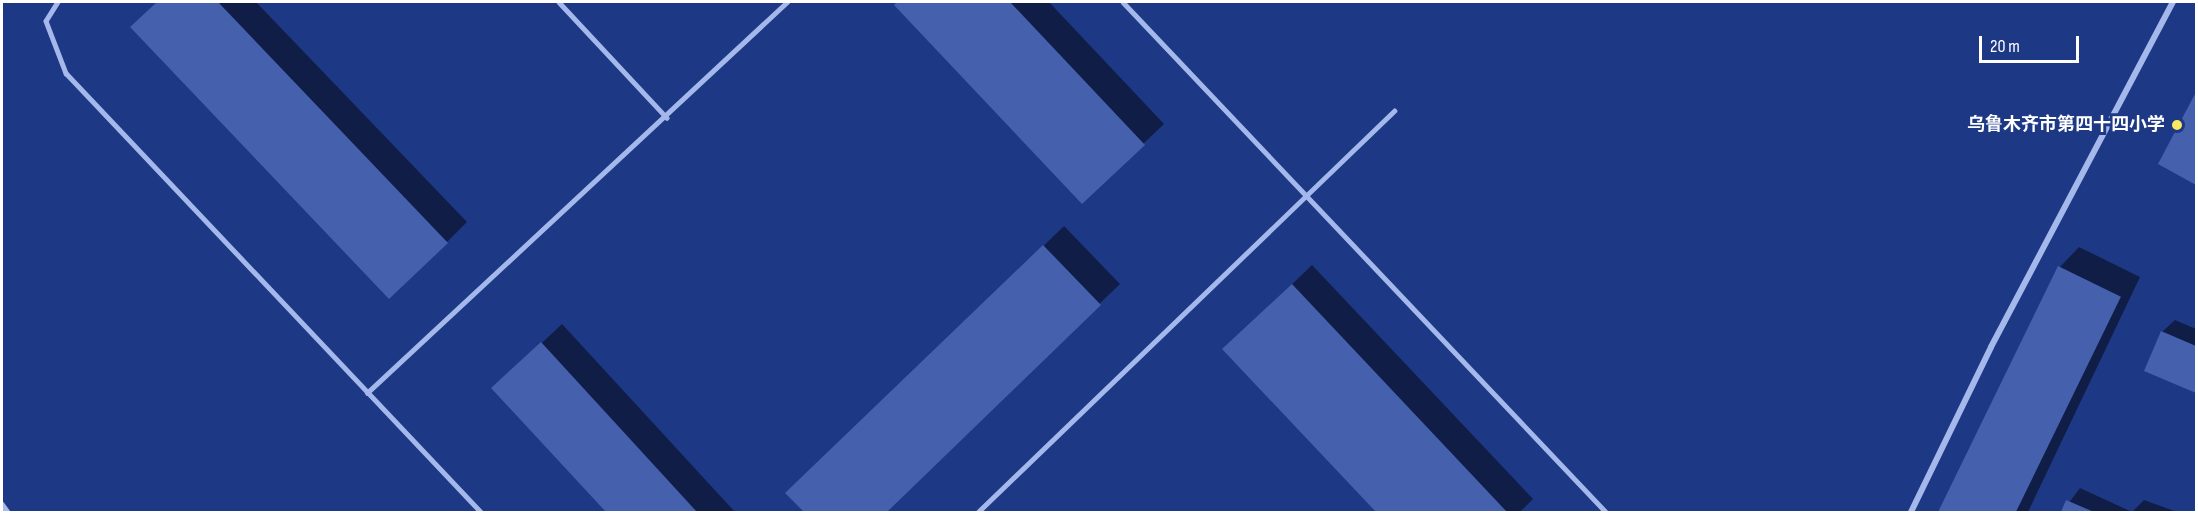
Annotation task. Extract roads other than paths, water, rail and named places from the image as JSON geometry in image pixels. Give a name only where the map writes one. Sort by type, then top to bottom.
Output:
[{"type":"street","points":[[1911,513],[1991,347],[2173,2]]},
{"type":"street","points":[[2,505],[7,513]]},
{"type":"lane","points":[[58,2],[46,21],[66,74],[481,513]]},
{"type":"lane","points":[[559,2],[667,118]]},
{"type":"lane","points":[[368,393],[667,118],[787,2]]},
{"type":"lane","points":[[1123,2],[1606,513]]},
{"type":"lane","points":[[978,513],[1309,199],[1394,111]]},
{"type":"place","name":"乌鲁木齐市第四十四小学","points":[[2177,125]]}]
